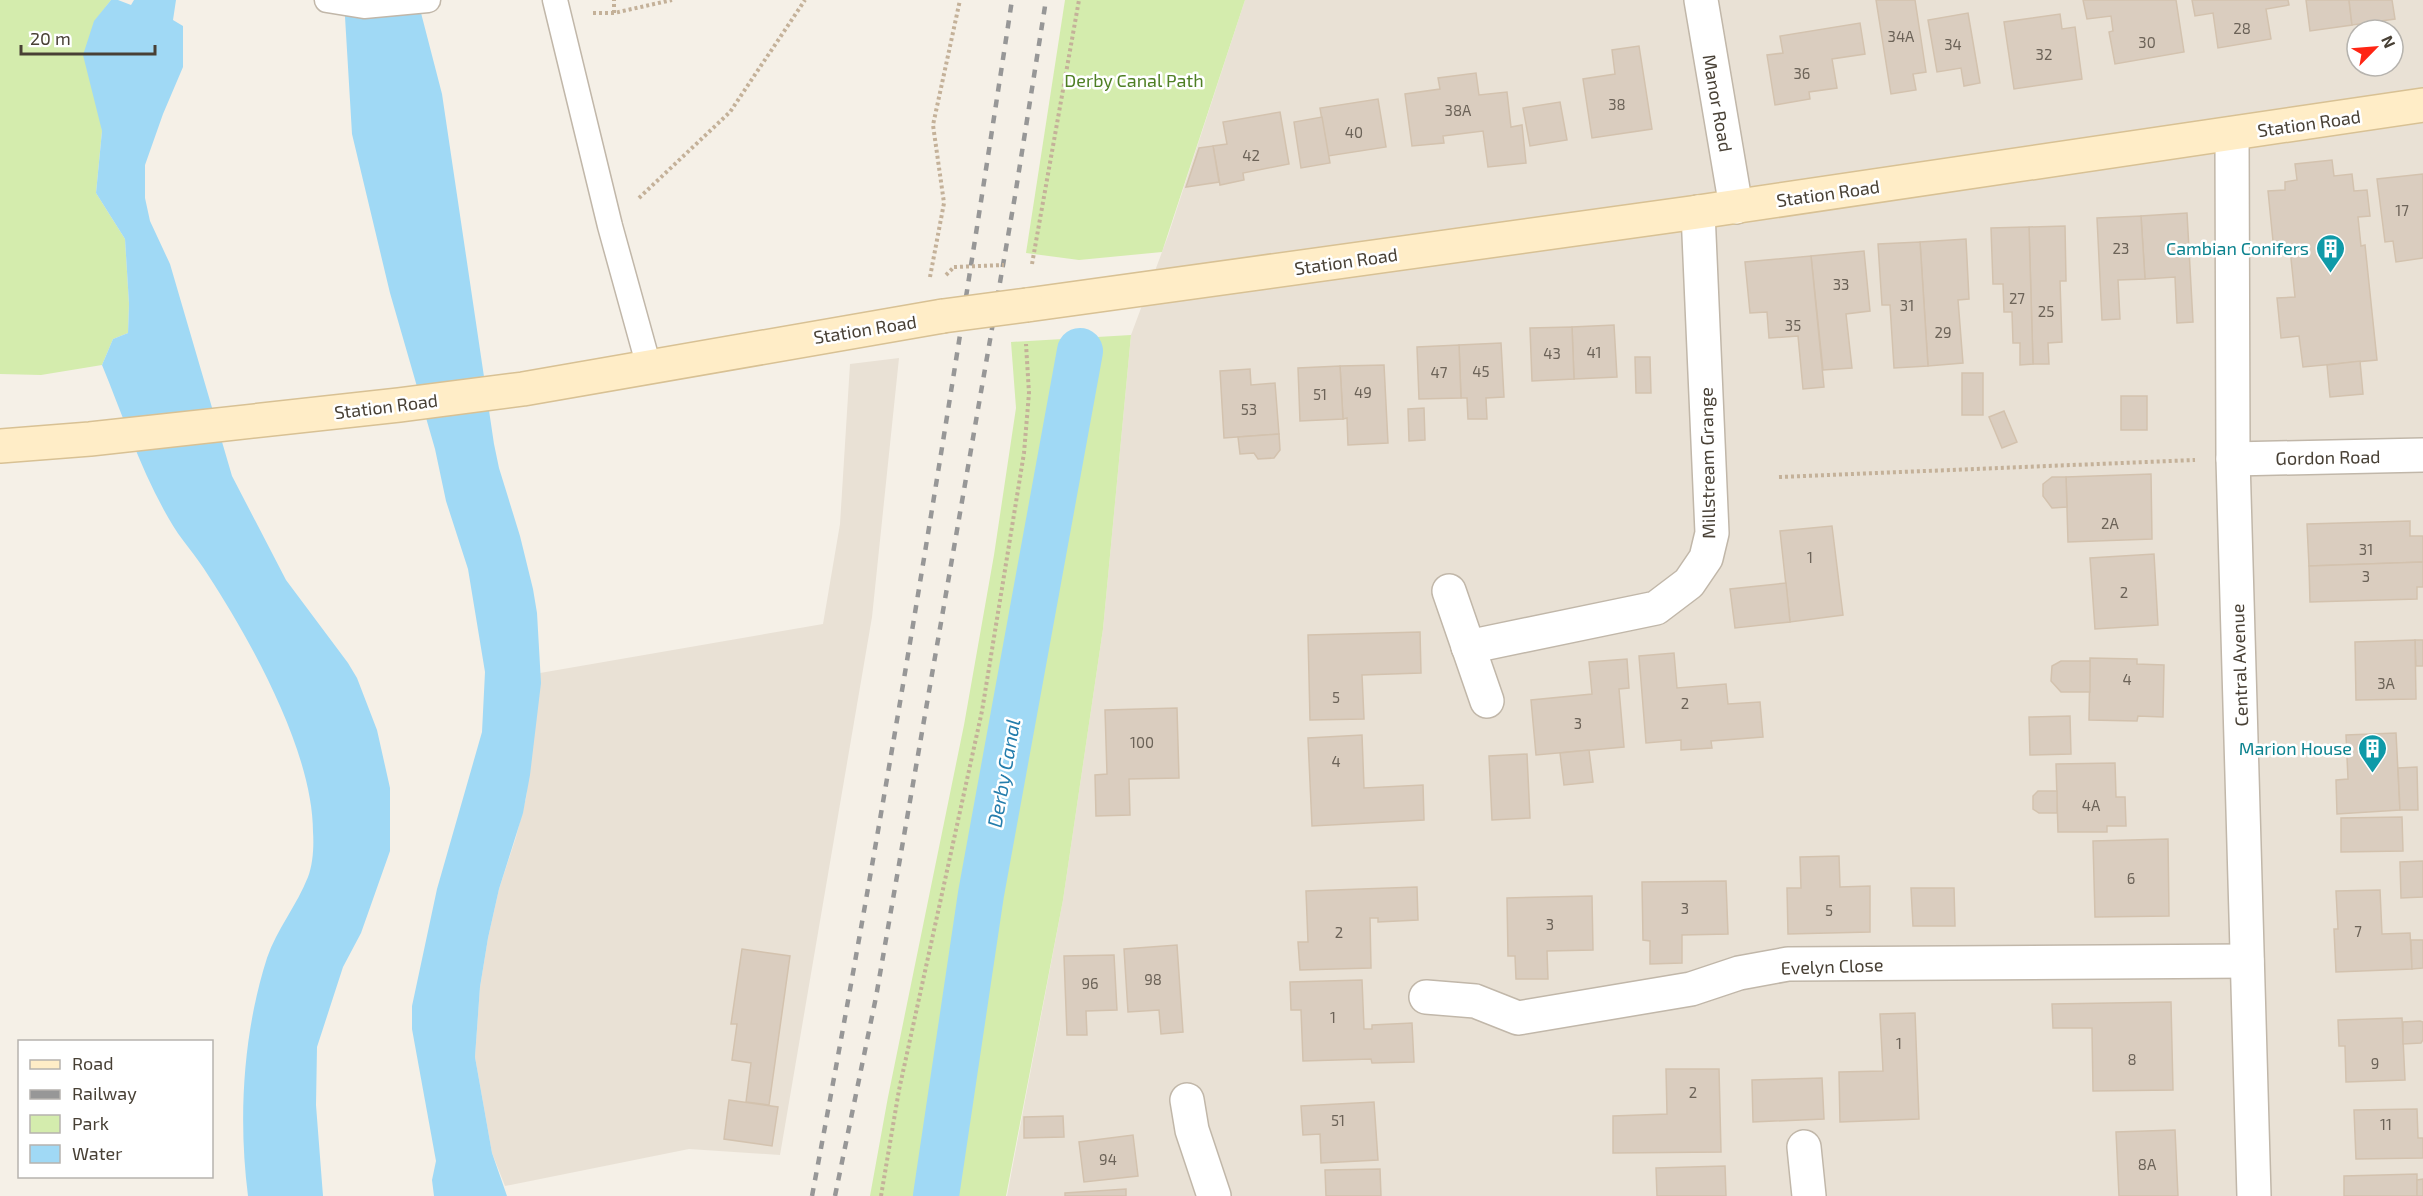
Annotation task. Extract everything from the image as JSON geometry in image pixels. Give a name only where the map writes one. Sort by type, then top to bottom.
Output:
[{"type":"main road","name":"Station Road","points":[[0,446],[399,405],[523,389],[934,318],[1736,207],[2423,105]]},
{"type":"street","name":"Manor Road","points":[[1701,0],[1736,207]]},
{"type":"street","name":"Central Avenue","points":[[2232,134],[2233,459],[2254,1196]]},
{"type":"street","name":"Millstream Grange","points":[[1468,646],[1656,608],[1689,582],[1706,558],[1712,533],[1698,212]]},
{"type":"street","name":"Gordon Road","points":[[2233,459],[2423,455]]},
{"type":"street","points":[[1449,591],[1486,701]]},
{"type":"street","name":"Evelyn Close","points":[[1426,997],[1475,1001],[1518,1018],[1691,989],[1739,973],[1788,964],[2247,961]]},
{"type":"street","points":[[1187,1100],[1192,1130],[1214,1196]]},
{"type":"street","points":[[1804,1147],[1809,1196]]},
{"type":"lane","points":[[328,0],[364,6],[428,0]]},
{"type":"lane","points":[[556,7],[610,226],[649,367]]},
{"type":"path","points":[[614,0],[614,13]]},
{"type":"path","points":[[556,7],[614,13],[672,0]]},
{"type":"path","points":[[610,226],[730,112],[805,0]]},
{"type":"path","points":[[934,318],[930,273],[944,202],[933,125],[960,0]]},
{"type":"path","points":[[1032,264],[1079,0]]},
{"type":"path","points":[[954,267],[1013,264]]},
{"type":"path","points":[[881,1196],[899,1090],[982,711],[1023,453],[1029,393],[1025,350],[1027,340]]},
{"type":"path","points":[[1779,477],[2233,459]]},
{"type":"shaded area","points":[[1245,0],[2423,0],[2423,1196],[1007,1196],[1063,900],[1103,629],[1131,335],[1168,236]]},
{"type":"shaded area","points":[[899,358],[872,617],[780,1155],[689,1149],[505,1186],[492,1153],[475,1057],[480,987],[488,938],[499,889],[526,798],[540,673],[823,624],[840,524],[850,364]]},
{"type":"green space","points":[[0,0],[111,0],[94,22],[102,131],[96,193],[125,239],[129,304],[128,333],[113,339],[102,365],[41,375],[0,374]]},
{"type":"green space","name":"Derby Canal Path","points":[[1065,0],[1245,0],[1162,252],[1079,260],[1026,253]]},
{"type":"green space","points":[[1131,335],[1103,629],[1063,900],[1006,1196],[870,1196],[964,725],[994,555],[1016,408],[1011,342]]},
{"type":"water","points":[[111,0],[131,5],[134,0],[176,0],[173,20],[183,26],[183,67],[145,165],[145,198],[150,221],[170,264],[232,476],[286,580],[357,678],[377,730],[390,788],[390,851],[361,933],[343,967],[317,1047],[316,1105],[323,1196],[248,1196],[243,1106],[252,1016],[271,947],[310,872],[313,832],[310,801],[303,767],[277,698],[243,632],[159,501],[141,463],[102,365],[113,339],[128,333],[129,304],[125,239],[96,193],[102,131],[83,55],[94,21]]},
{"type":"water","points":[[344,0],[420,9],[442,94],[494,444],[520,536],[537,613],[541,683],[530,775],[523,813],[499,889],[488,938],[480,987],[475,1057],[492,1153],[507,1196],[434,1196],[432,1180],[436,1161],[412,1029],[412,1006],[437,889],[482,732],[485,672],[468,569],[446,501],[435,449],[390,293],[352,134]]},
{"type":"building","points":[[1876,0],[1915,0],[1926,72],[1913,74],[1916,90],[1891,94]]},
{"type":"building","points":[[2083,0],[2176,0],[2184,52],[2115,64],[2109,32],[2113,31],[2111,16],[2087,19]]},
{"type":"building","points":[[2192,0],[2288,0],[2289,5],[2266,9],[2271,39],[2218,48],[2213,13],[2195,16]]},
{"type":"building","points":[[2306,0],[2349,0],[2351,18],[2345,18],[2345,26],[2310,31]]},
{"type":"building","points":[[2349,0],[2392,0],[2395,18],[2351,18]]},
{"type":"building","points":[[1968,13],[1980,83],[1964,86],[1961,68],[1937,72],[1928,20]]},
{"type":"building","points":[[2060,14],[2062,29],[2075,27],[2082,79],[2014,89],[2004,22]]},
{"type":"building","points":[[1860,23],[1865,54],[1832,59],[1837,88],[1809,92],[1810,99],[1775,105],[1767,55],[1783,53],[1780,36]]},
{"type":"building","points":[[1639,46],[1652,129],[1592,138],[1583,79],[1615,74],[1612,50]]},
{"type":"building","points":[[1476,73],[1479,95],[1507,92],[1511,127],[1522,125],[1526,163],[1488,167],[1483,131],[1443,136],[1444,143],[1412,146],[1405,94],[1440,89],[1438,78]]},
{"type":"building","points":[[1378,99],[1386,147],[1328,156],[1320,108]]},
{"type":"building","points":[[1560,102],[1567,140],[1530,146],[1523,108]]},
{"type":"building","points":[[1280,112],[1289,164],[1243,173],[1244,180],[1220,185],[1213,146],[1227,144],[1223,122]]},
{"type":"building","points":[[1322,117],[1330,163],[1301,168],[1294,122]]},
{"type":"building","points":[[1213,146],[1219,182],[1186,187],[1199,148]]},
{"type":"building","name":"Cambian Conifers","points":[[2332,160],[2334,176],[2352,174],[2354,191],[2367,190],[2370,216],[2358,217],[2361,246],[2365,245],[2377,360],[2303,367],[2299,336],[2281,338],[2277,298],[2295,297],[2290,249],[2274,251],[2268,191],[2285,190],[2285,182],[2297,180],[2295,164]]},
{"type":"building","points":[[2423,174],[2423,258],[2396,262],[2393,241],[2385,242],[2377,179]]},
{"type":"building","points":[[2187,213],[2193,322],[2177,323],[2175,277],[2145,279],[2141,216]]},
{"type":"building","points":[[2141,216],[2145,279],[2118,280],[2120,319],[2102,320],[2097,218]]},
{"type":"building","points":[[2065,226],[2066,281],[2060,281],[2062,342],[2048,343],[2049,364],[2033,364],[2029,227]]},
{"type":"building","points":[[2029,227],[2033,364],[2020,365],[2020,343],[2013,343],[2012,312],[2004,312],[2003,284],[1993,284],[1991,228]]},
{"type":"building","points":[[1966,239],[1969,299],[1958,300],[1963,363],[1928,366],[1920,242]]},
{"type":"building","points":[[1920,242],[1928,366],[1894,368],[1890,305],[1882,305],[1878,244]]},
{"type":"building","points":[[1864,251],[1870,311],[1846,314],[1852,368],[1823,370],[1811,256]]},
{"type":"building","points":[[1811,256],[1824,387],[1803,389],[1798,336],[1769,338],[1767,312],[1750,313],[1745,262]]},
{"type":"building","points":[[1614,325],[1617,377],[1574,379],[1572,327]]},
{"type":"building","points":[[1572,327],[1574,379],[1532,381],[1530,328]]},
{"type":"building","points":[[1501,343],[1504,397],[1486,398],[1487,419],[1468,419],[1467,398],[1461,398],[1459,345]]},
{"type":"building","points":[[1459,345],[1461,398],[1419,399],[1417,347]]},
{"type":"building","points":[[1635,357],[1650,357],[1651,393],[1636,393]]},
{"type":"building","points":[[2360,361],[2363,394],[2330,397],[2327,365]]},
{"type":"building","points":[[1384,365],[1388,443],[1348,445],[1347,418],[1343,419],[1340,366]]},
{"type":"building","points":[[1340,366],[1343,419],[1300,421],[1298,368]]},
{"type":"building","points":[[1250,369],[1251,385],[1275,383],[1279,434],[1224,438],[1220,371]]},
{"type":"building","points":[[1962,373],[1983,373],[1983,415],[1962,415]]},
{"type":"building","points":[[2121,396],[2147,396],[2147,430],[2121,430]]},
{"type":"building","points":[[1424,408],[1425,440],[1409,441],[1408,409]]},
{"type":"building","points":[[2004,411],[2017,442],[2002,448],[1989,417]]},
{"type":"building","points":[[1279,434],[1280,450],[1274,458],[1258,459],[1254,453],[1240,454],[1238,437]]},
{"type":"building","points":[[2151,474],[2152,539],[2068,542],[2066,477]]},
{"type":"building","points":[[2052,477],[2066,477],[2067,507],[2052,508],[2043,496],[2043,484]]},
{"type":"building","points":[[2410,521],[2410,536],[2423,536],[2423,562],[2309,566],[2307,524]]},
{"type":"building","points":[[1832,526],[1843,615],[1790,622],[1780,531]]},
{"type":"building","points":[[2154,554],[2158,625],[2095,629],[2090,558]]},
{"type":"building","points":[[2423,562],[2423,587],[2417,587],[2417,599],[2310,602],[2309,566]]},
{"type":"building","points":[[1786,583],[1790,622],[1735,628],[1730,589]]},
{"type":"building","points":[[1420,632],[1421,673],[1362,675],[1364,719],[1310,720],[1308,635]]},
{"type":"building","points":[[2415,640],[2423,640],[2423,666],[2416,666]]},
{"type":"building","points":[[2415,640],[2416,699],[2356,700],[2355,642]]},
{"type":"building","points":[[1674,653],[1677,688],[1726,684],[1728,704],[1760,702],[1763,737],[1711,741],[1712,748],[1681,750],[1681,740],[1646,743],[1639,656]]},
{"type":"building","points":[[2090,658],[2137,659],[2137,664],[2164,665],[2163,717],[2138,716],[2137,721],[2089,720]]},
{"type":"building","points":[[1627,659],[1629,688],[1619,689],[1624,747],[1536,755],[1531,700],[1592,694],[1589,662]]},
{"type":"building","points":[[2061,661],[2090,661],[2090,692],[2061,692],[2051,681],[2052,666]]},
{"type":"building","points":[[1177,708],[1179,778],[1129,779],[1130,815],[1096,816],[1095,775],[1107,774],[1105,710]]},
{"type":"building","points":[[2070,716],[2071,754],[2030,755],[2029,717]]},
{"type":"building","name":"Marion House","points":[[2396,733],[2400,810],[2337,814],[2336,780],[2348,779],[2346,735]]},
{"type":"building","points":[[1362,735],[1364,788],[1423,785],[1424,820],[1312,826],[1308,738]]},
{"type":"building","points":[[1589,750],[1593,782],[1564,785],[1560,753]]},
{"type":"building","points":[[1527,754],[1530,818],[1492,820],[1489,756]]},
{"type":"building","points":[[2115,763],[2116,797],[2125,797],[2126,826],[2107,826],[2107,832],[2058,832],[2056,764]]},
{"type":"building","points":[[2417,767],[2418,810],[2400,810],[2398,768]]},
{"type":"building","points":[[2038,791],[2057,791],[2057,813],[2039,813],[2033,809],[2033,796]]},
{"type":"building","points":[[2402,817],[2403,851],[2341,852],[2341,818]]},
{"type":"building","points":[[2168,839],[2169,916],[2095,917],[2093,841]]},
{"type":"building","points":[[1839,856],[1840,887],[1870,886],[1870,932],[1788,934],[1787,888],[1801,888],[1800,857]]},
{"type":"building","points":[[2423,861],[2423,897],[2401,898],[2400,862]]},
{"type":"building","points":[[1726,881],[1728,934],[1682,935],[1682,963],[1650,964],[1650,941],[1643,940],[1642,882]]},
{"type":"building","points":[[1417,887],[1418,920],[1378,922],[1378,918],[1370,918],[1371,968],[1300,970],[1298,942],[1308,942],[1306,891]]},
{"type":"building","points":[[1911,888],[1954,888],[1955,926],[1913,926]]},
{"type":"building","points":[[2380,890],[2382,934],[2410,933],[2412,969],[2336,972],[2334,929],[2338,929],[2336,891]]},
{"type":"building","points":[[1592,896],[1593,950],[1547,951],[1548,979],[1516,979],[1515,956],[1508,956],[1507,898]]},
{"type":"building","points":[[2411,940],[2423,940],[2423,968],[2412,969]]},
{"type":"building","points":[[1177,945],[1183,1032],[1161,1034],[1159,1010],[1128,1012],[1124,949]]},
{"type":"building","points":[[742,949],[790,956],[769,1105],[746,1102],[751,1063],[732,1060],[737,1024],[731,1024]]},
{"type":"building","points":[[1114,955],[1117,1010],[1086,1011],[1087,1035],[1067,1035],[1064,956]]},
{"type":"building","points":[[1362,980],[1364,1029],[1372,1029],[1372,1025],[1412,1023],[1414,1062],[1372,1063],[1371,1059],[1303,1061],[1301,1010],[1291,1010],[1290,982]]},
{"type":"building","points":[[2171,1002],[2173,1090],[2093,1091],[2092,1028],[2053,1028],[2052,1004]]},
{"type":"building","points":[[1915,1013],[1919,1119],[1840,1122],[1839,1072],[1883,1071],[1880,1014]]},
{"type":"building","points":[[2402,1018],[2405,1080],[2346,1082],[2345,1046],[2339,1046],[2338,1020]]},
{"type":"building","points":[[2403,1022],[2423,1022],[2421,1043],[2403,1044]]},
{"type":"building","points":[[1666,1069],[1719,1069],[1721,1152],[1613,1153],[1613,1116],[1667,1114]]},
{"type":"building","points":[[1822,1078],[1824,1119],[1753,1122],[1752,1080]]},
{"type":"building","points":[[729,1100],[778,1107],[772,1146],[724,1139]]},
{"type":"building","points":[[1374,1102],[1378,1160],[1321,1163],[1320,1134],[1303,1135],[1301,1106]]},
{"type":"building","points":[[2417,1109],[2418,1138],[2423,1138],[2423,1158],[2356,1159],[2354,1110]]},
{"type":"building","points":[[1063,1116],[1064,1137],[1024,1138],[1024,1117]]},
{"type":"building","points":[[2175,1130],[2178,1196],[2119,1196],[2116,1132]]},
{"type":"building","points":[[1133,1135],[1138,1176],[1084,1182],[1079,1142]]},
{"type":"building","points":[[1725,1166],[1726,1196],[1657,1196],[1656,1168]]},
{"type":"building","points":[[1380,1169],[1381,1196],[1326,1196],[1325,1170]]},
{"type":"building","points":[[2417,1174],[2417,1196],[2344,1196],[2344,1176]]},
{"type":"building","points":[[2423,1179],[2423,1196],[2417,1196],[2417,1180]]},
{"type":"building","points":[[1126,1189],[1126,1196],[1065,1196],[1065,1193]]},
{"type":"waterway","name":"Derby Canal","points":[[936,1196],[981,894],[1080,351]]},
{"type":"railway","points":[[812,1196],[917,599],[1012,0]]},
{"type":"railway","points":[[835,1196],[876,997],[1015,196],[1046,0]]},
{"type":"place","name":"Cambian Conifers","points":[[2330,274]]},
{"type":"place","name":"Marion House","points":[[2373,774]]}]
